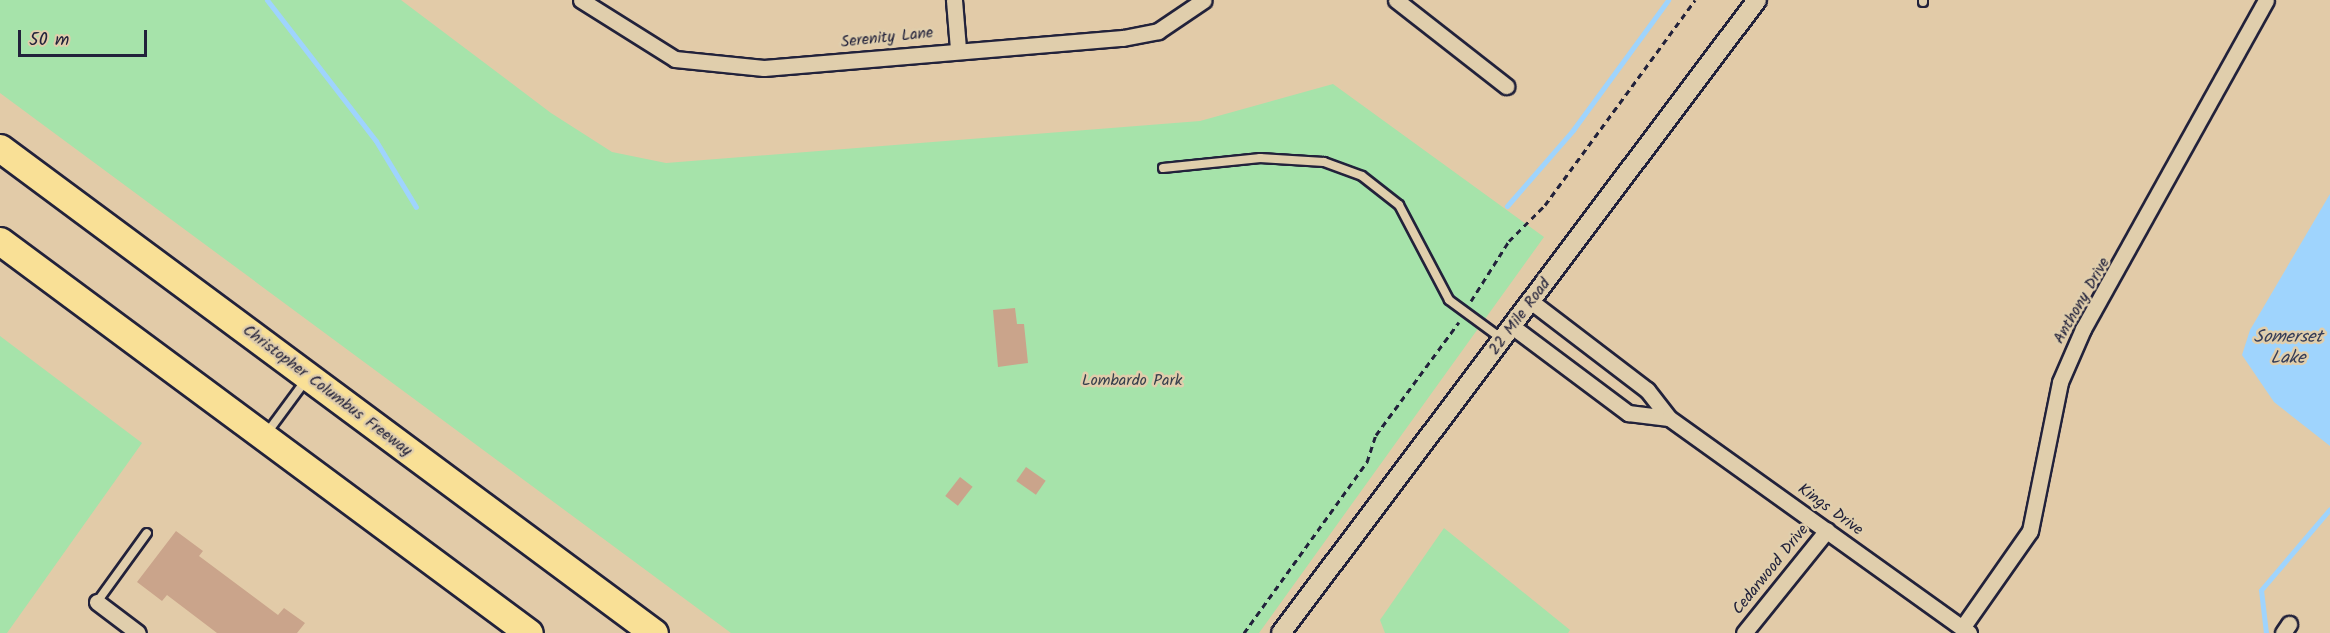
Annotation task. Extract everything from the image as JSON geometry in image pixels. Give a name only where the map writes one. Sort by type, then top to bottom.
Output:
[{"type":"highway","name":"Christopher Columbus Freeway","points":[[0,148],[654,633]]},
{"type":"highway","points":[[0,241],[529,633]]},
{"type":"street","name":"Serenity Lane","points":[[581,0],[667,55],[715,67],[764,68],[1149,32],[1185,17],[1204,0]]},
{"type":"street","points":[[954,0],[958,49]]},
{"type":"street","points":[[1396,0],[1506,86]]},
{"type":"street","name":"22 Mile Road","points":[[1281,633],[1757,0]]},
{"type":"street","name":"Anthony Drive","points":[[1966,630],[2030,531],[2060,382],[2083,329],[2266,0]]},
{"type":"street","name":"Kings Drive","points":[[1532,302],[1647,390],[1669,418],[1966,630]]},
{"type":"street","name":"Kings Drive","points":[[1508,334],[1628,413],[1669,418]]},
{"type":"street","name":"Cedarwood Drive","points":[[1744,633],[1827,530]]},
{"type":"street","points":[[97,602],[138,633]]},
{"type":"lane","points":[[1163,168],[1260,158],[1324,162],[1362,177],[1399,205],[1449,300],[1508,334]]},
{"type":"lane","points":[[265,436],[308,377]]},
{"type":"lane","points":[[97,602],[147,533]]},
{"type":"green space","name":"Lombardo Park","points":[[0,0],[401,0],[551,113],[612,152],[666,163],[1200,121],[1333,84],[1544,237],[1259,633],[731,633],[0,93]]},
{"type":"green space","points":[[0,336],[142,443],[7,633],[0,633]]},
{"type":"green space","points":[[1444,528],[1570,630],[1568,633],[1385,633],[1380,620]]},
{"type":"water","name":"Somerset Lake","points":[[2330,194],[2330,446],[2274,402],[2242,355],[2250,330]]},
{"type":"building","points":[[1015,308],[1017,324],[1024,324],[1028,363],[998,367],[993,310]]},
{"type":"building","points":[[1026,467],[1046,481],[1036,495],[1016,481]]},
{"type":"building","points":[[960,477],[973,487],[958,506],[945,496]]},
{"type":"building","points":[[176,531],[203,551],[199,556],[278,615],[284,608],[305,623],[297,633],[217,633],[167,595],[162,601],[137,582]]},
{"type":"waterway","points":[[267,0],[376,141],[416,207]]},
{"type":"waterway","points":[[1507,206],[1573,130],[1668,0]]},
{"type":"waterway","points":[[2266,633],[2261,590],[2330,509]]}]
